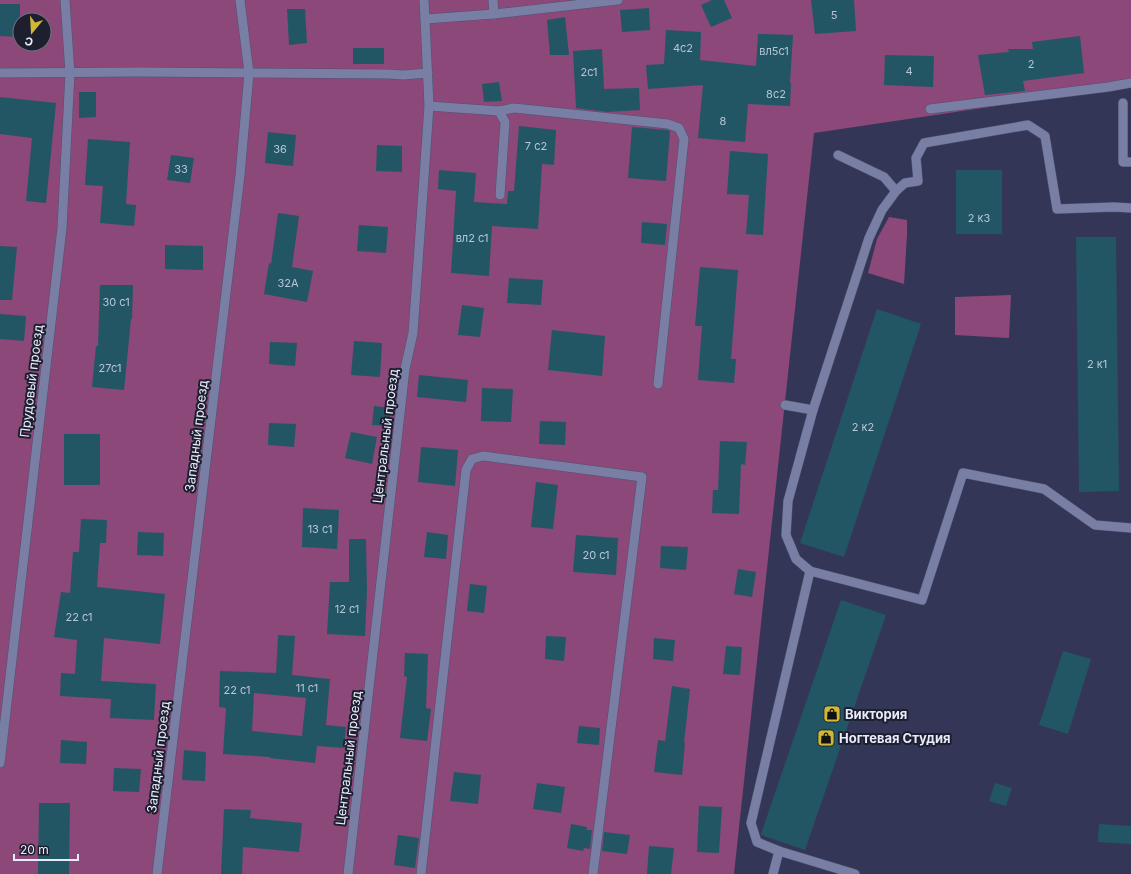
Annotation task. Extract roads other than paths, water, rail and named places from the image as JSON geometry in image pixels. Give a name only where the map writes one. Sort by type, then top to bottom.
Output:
[{"type":"lane","name":"Прудовый проезд","points":[[0,763],[62,228],[70,73],[65,0]]},
{"type":"lane","name":"Западный проезд","points":[[157,874],[238,191],[249,73],[240,0]]},
{"type":"lane","name":"Центральный проезд","points":[[348,874],[405,369],[413,333],[429,106],[424,0]]},
{"type":"lane","points":[[493,0],[494,14]]},
{"type":"lane","points":[[425,19],[494,14],[618,0]]},
{"type":"lane","points":[[0,74],[249,73],[403,75],[428,73]]},
{"type":"lane","points":[[930,109],[1108,87],[1131,82]]},
{"type":"lane","points":[[1123,103],[1123,162],[1131,162]]},
{"type":"lane","points":[[429,106],[499,111],[514,108],[668,124],[679,128],[684,139],[658,384]]},
{"type":"lane","points":[[499,111],[505,122],[500,195]]},
{"type":"lane","points":[[1131,208],[1114,207],[1057,209],[1045,136],[1028,125],[924,143],[916,158],[918,181],[905,183],[896,191],[882,210],[869,238],[813,410],[788,501],[786,535],[796,559],[810,571],[922,600],[963,473],[1044,489],[1095,525],[1131,528]]},
{"type":"lane","points":[[838,155],[884,177],[896,191]]},
{"type":"lane","points":[[785,405],[813,410]]},
{"type":"lane","points":[[421,874],[466,470],[472,459],[483,456],[642,477],[593,874]]},
{"type":"lane","points":[[810,571],[751,823],[756,842],[779,851],[855,874]]},
{"type":"lane","points":[[773,874],[779,851]]},
{"type":"place","name":"Виктория","points":[[832,714]]},
{"type":"place","name":"Ногтевая Студия","points":[[826,738]]}]
